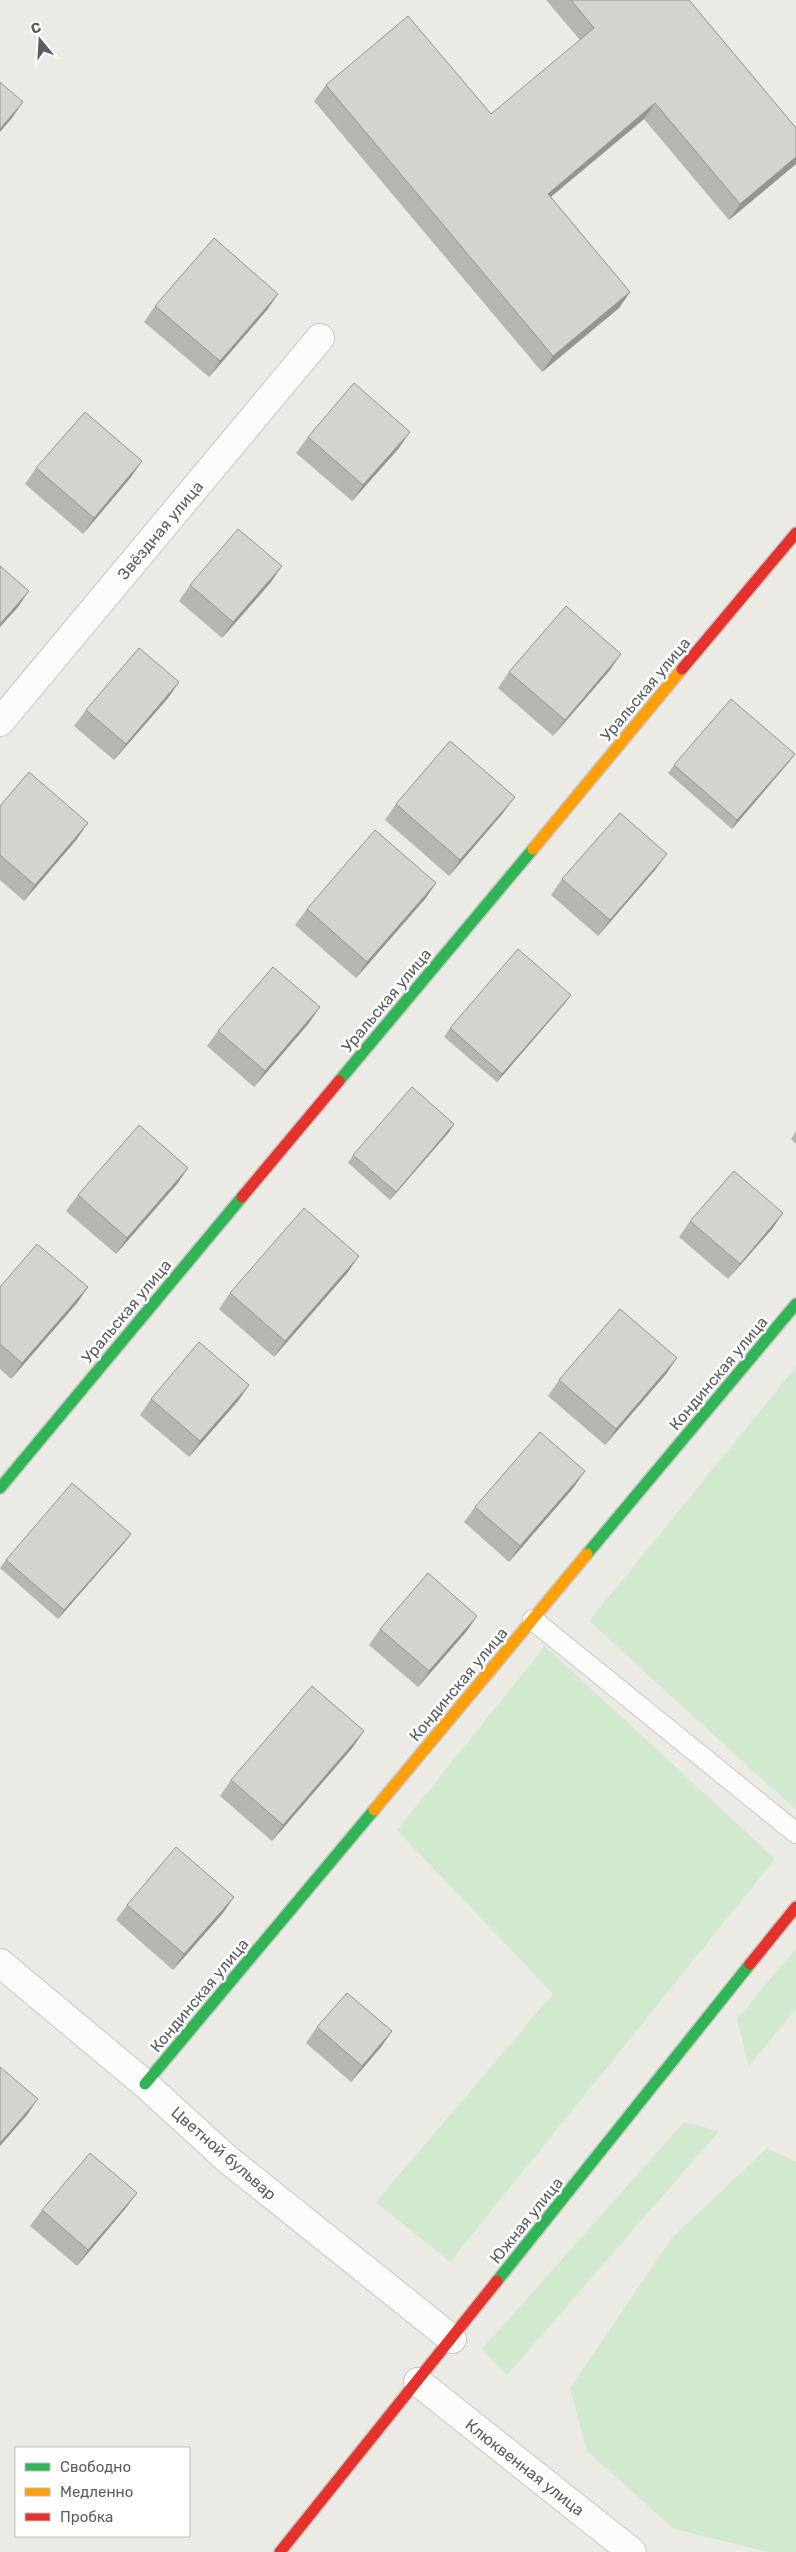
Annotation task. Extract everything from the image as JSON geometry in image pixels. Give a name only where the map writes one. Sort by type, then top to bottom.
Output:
[{"type":"street","name":"Звёздная улица","points":[[0,722],[320,338]]},
{"type":"street","name":"Уральская улица","points":[[0,1488],[796,534]]},
{"type":"street","name":"Кондинская улица","points":[[145,2084],[796,1304]]},
{"type":"street","name":"Южная улица","points":[[280,2552],[418,2382],[796,1907]]},
{"type":"street","name":"Цветной бульвар","points":[[0,1962],[145,2084],[226,2158],[452,2339]]},
{"type":"street","name":"Клюквенная улица","points":[[418,2382],[632,2552]]},
{"type":"lane","points":[[533,1620],[796,1833]]},
{"type":"green space","points":[[796,1367],[796,1810],[589,1621]]},
{"type":"green space","points":[[545,1646],[775,1859],[450,2262],[376,2202],[553,1994],[397,1830]]},
{"type":"green space","points":[[796,1948],[796,2009],[749,2066],[737,2019]]},
{"type":"green space","points":[[684,2122],[719,2131],[507,2375],[482,2349]]},
{"type":"green space","points":[[767,2148],[796,2162],[796,2552],[768,2552],[674,2529],[587,2451],[570,2388],[672,2238]]},
{"type":"building","points":[[571,0],[689,0],[796,128],[796,157],[740,204],[655,103],[548,194],[630,292],[553,356],[326,85],[408,16],[491,114],[594,28]]},
{"type":"building","points":[[0,82],[23,102],[0,129]]},
{"type":"building","points":[[214,238],[278,294],[220,361],[155,306]]},
{"type":"building","points":[[354,383],[410,432],[363,485],[308,437]]},
{"type":"building","points":[[85,412],[142,461],[94,518],[36,468]]},
{"type":"building","points":[[238,529],[282,566],[233,622],[190,585]]},
{"type":"building","points":[[0,566],[29,591],[0,624]]},
{"type":"building","points":[[566,606],[621,654],[565,720],[509,672]]},
{"type":"building","points":[[139,648],[179,682],[126,744],[86,710]]},
{"type":"building","points":[[731,699],[795,754],[737,820],[674,765]]},
{"type":"building","points":[[450,741],[515,797],[460,860],[396,804]]},
{"type":"building","points":[[29,772],[88,823],[35,885],[0,855],[0,806]]},
{"type":"building","points":[[620,813],[667,854],[610,920],[562,879]]},
{"type":"building","points":[[375,830],[436,883],[367,962],[307,909]]},
{"type":"building","points":[[518,949],[571,995],[502,1074],[450,1028]]},
{"type":"building","points":[[273,967],[320,1007],[265,1071],[218,1031]]},
{"type":"building","points":[[412,1087],[454,1124],[396,1192],[353,1155]]},
{"type":"building","points":[[139,1125],[188,1168],[127,1238],[78,1195]]},
{"type":"building","points":[[734,1171],[783,1213],[740,1264],[690,1221]]},
{"type":"building","points":[[304,1208],[359,1256],[285,1341],[230,1293]]},
{"type":"building","points":[[37,1244],[88,1287],[22,1363],[0,1344],[0,1287]]},
{"type":"building","points":[[620,1309],[677,1358],[616,1429],[559,1380]]},
{"type":"building","points":[[199,1342],[249,1385],[200,1441],[151,1399]]},
{"type":"building","points":[[540,1432],[585,1471],[520,1546],[475,1507]]},
{"type":"building","points":[[72,1483],[131,1534],[64,1610],[6,1560]]},
{"type":"building","points":[[428,1573],[477,1616],[429,1671],[380,1629]]},
{"type":"building","points":[[312,1686],[364,1731],[283,1825],[231,1780]]},
{"type":"building","points":[[176,1847],[234,1897],[184,1954],[127,1905]]},
{"type":"building","points":[[347,1993],[392,2031],[362,2066],[317,2027]]},
{"type":"building","points":[[0,2067],[38,2099],[0,2143]]},
{"type":"building","points":[[90,2153],[137,2193],[88,2250],[42,2210]]},
{"type":"traffic: fast","points":[[339,1081],[533,849]]},
{"type":"traffic: fast","points":[[0,1488],[242,1197]]},
{"type":"traffic: fast","points":[[587,1554],[796,1304]]},
{"type":"traffic: fast","points":[[145,2084],[374,1810]]},
{"type":"traffic: fast","points":[[497,2281],[750,1964]]},
{"type":"traffic: slow","points":[[533,849],[682,669]]},
{"type":"traffic: slow","points":[[374,1810],[587,1554]]},
{"type":"traffic: jam","points":[[682,669],[796,533]]},
{"type":"traffic: jam","points":[[242,1197],[339,1081]]},
{"type":"traffic: jam","points":[[750,1964],[796,1907]]},
{"type":"traffic: jam","points":[[280,2552],[497,2281]]}]
